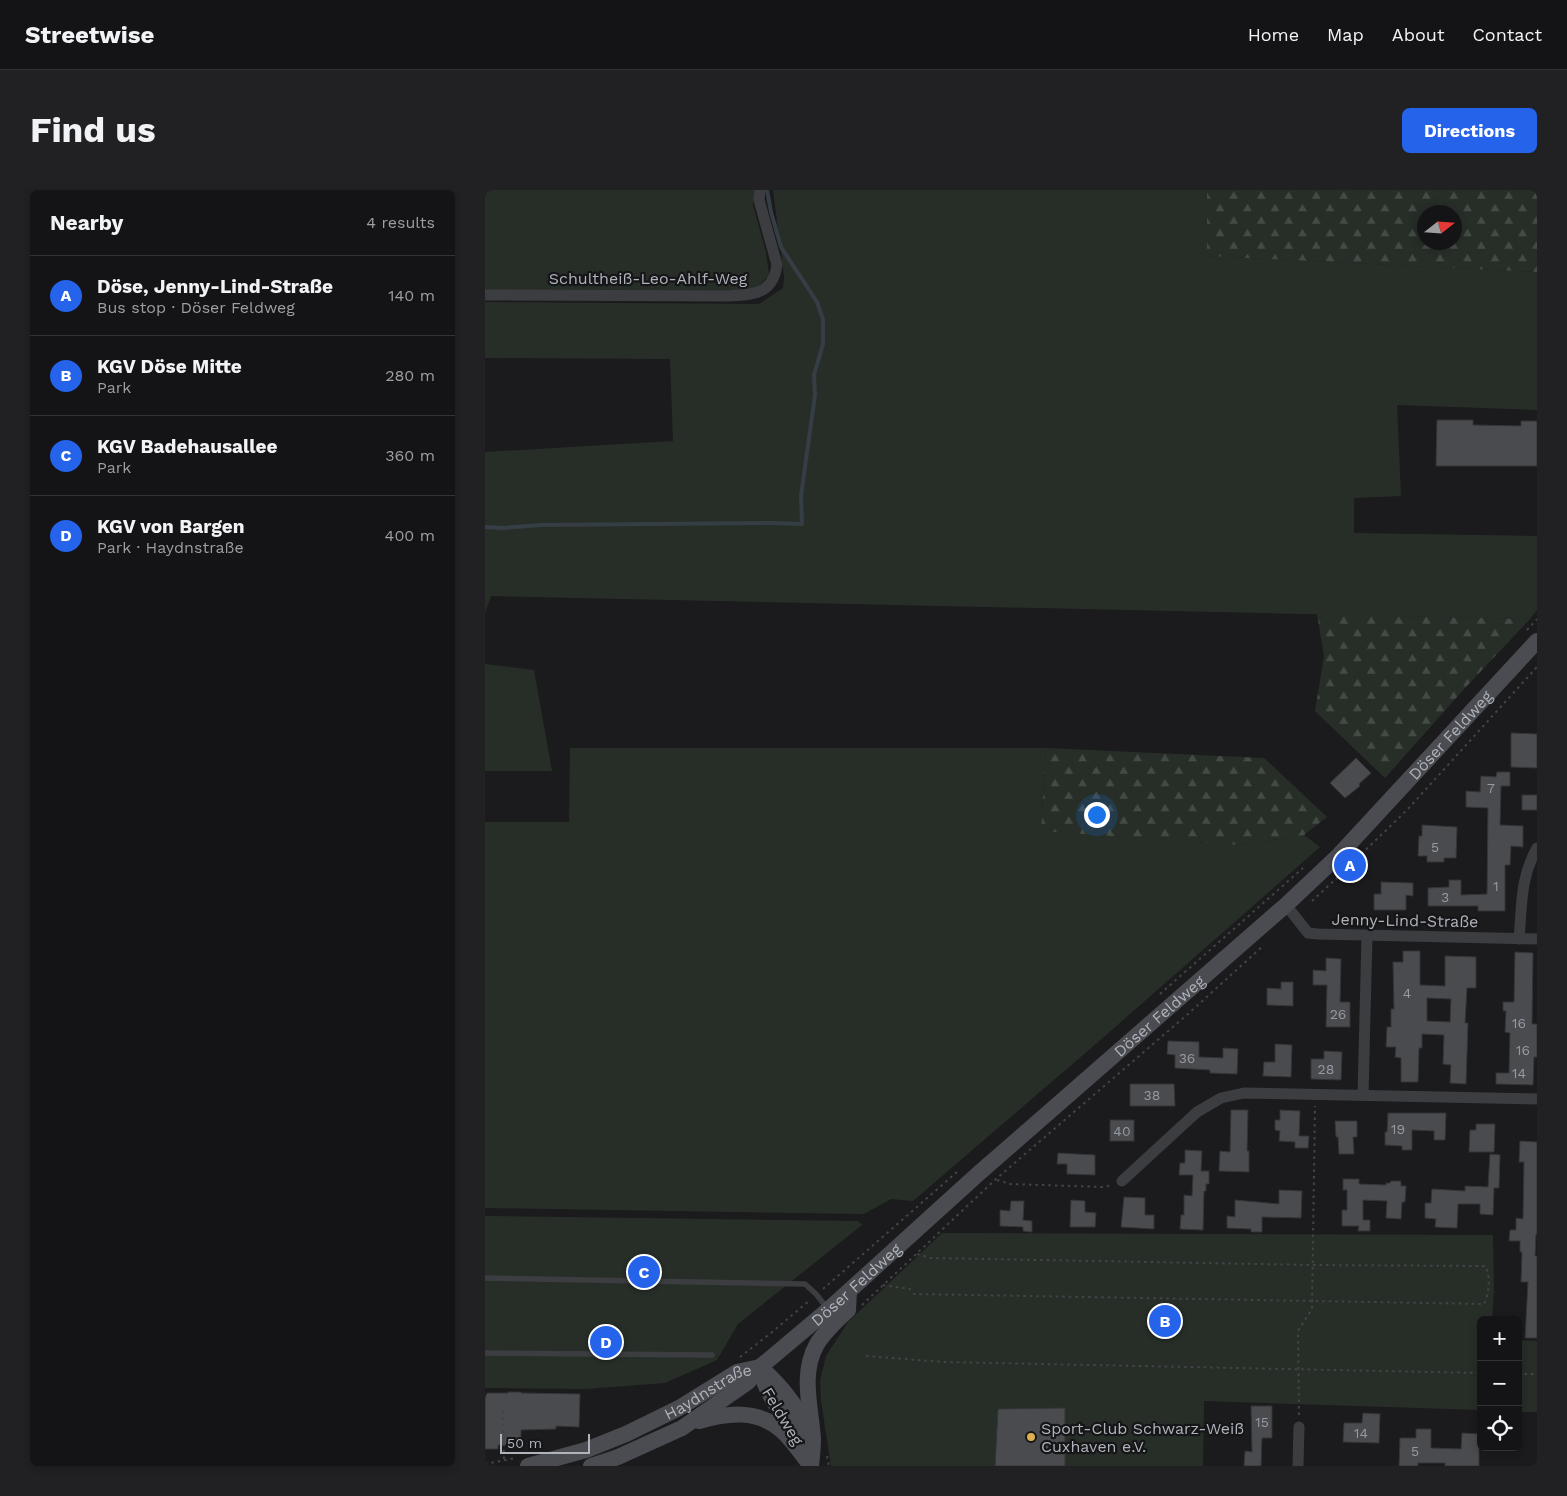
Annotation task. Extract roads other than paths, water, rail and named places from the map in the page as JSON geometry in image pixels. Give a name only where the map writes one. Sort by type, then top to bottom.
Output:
[{"type":"street","name":"Schultheiß-Leo-Ahlf-Weg","points":[[485,295],[747,296],[762,291],[770,284],[776,274],[777,265],[759,200],[760,190]]},
{"type":"street","name":"Döser Feldweg","points":[[760,1367],[829,1310],[979,1174],[1286,905],[1339,855],[1532,636]]},
{"type":"street","points":[[1519,939],[1524,878],[1537,848]]},
{"type":"street","name":"Jenny-Lind-Straße","points":[[1286,905],[1308,933],[1537,939]]},
{"type":"street","points":[[1363,1095],[1367,936]]},
{"type":"street","points":[[1123,1181],[1191,1116],[1221,1098],[1244,1093],[1537,1099]]},
{"type":"street","points":[[811,1466],[813,1441],[808,1396],[809,1364],[821,1337],[848,1310],[849,1291]]},
{"type":"street","name":"Feldweg","points":[[760,1367],[789,1396],[801,1415],[813,1441]]},
{"type":"street","name":"Feldweg","points":[[760,1367],[762,1379],[767,1390],[797,1438],[811,1466]]},
{"type":"street","name":"Haydnstraße","points":[[591,1466],[625,1454],[689,1424],[742,1387],[753,1378],[760,1367]]},
{"type":"street","name":"Haydnstraße","points":[[528,1466],[586,1450],[626,1434],[679,1408],[737,1372],[760,1367]]},
{"type":"street","points":[[689,1424],[735,1414],[767,1420],[781,1430],[811,1466]]},
{"type":"street","points":[[1298,1466],[1299,1428]]},
{"type":"lane","points":[[485,1278],[805,1284],[829,1310]]},
{"type":"lane","points":[[485,1353],[713,1355]]},
{"type":"waterway","points":[[485,527],[802,524],[801,496],[815,395],[814,375],[823,344],[823,319],[817,302],[781,247],[767,190]]},
{"type":"place","name":"Döse, Jenny-Lind-Straße","points":[[1350,865]]},
{"type":"place","name":"KGV Badehausallee","points":[[644,1272]]},
{"type":"place","name":"KGV Döse Mitte","points":[[1165,1321]]},
{"type":"place","name":"KGV von Bargen","points":[[606,1342]]},
{"type":"place","name":"Sport-Club Schwarz-Weiß Cuxhaven e.V.","points":[[1031,1437]]}]
